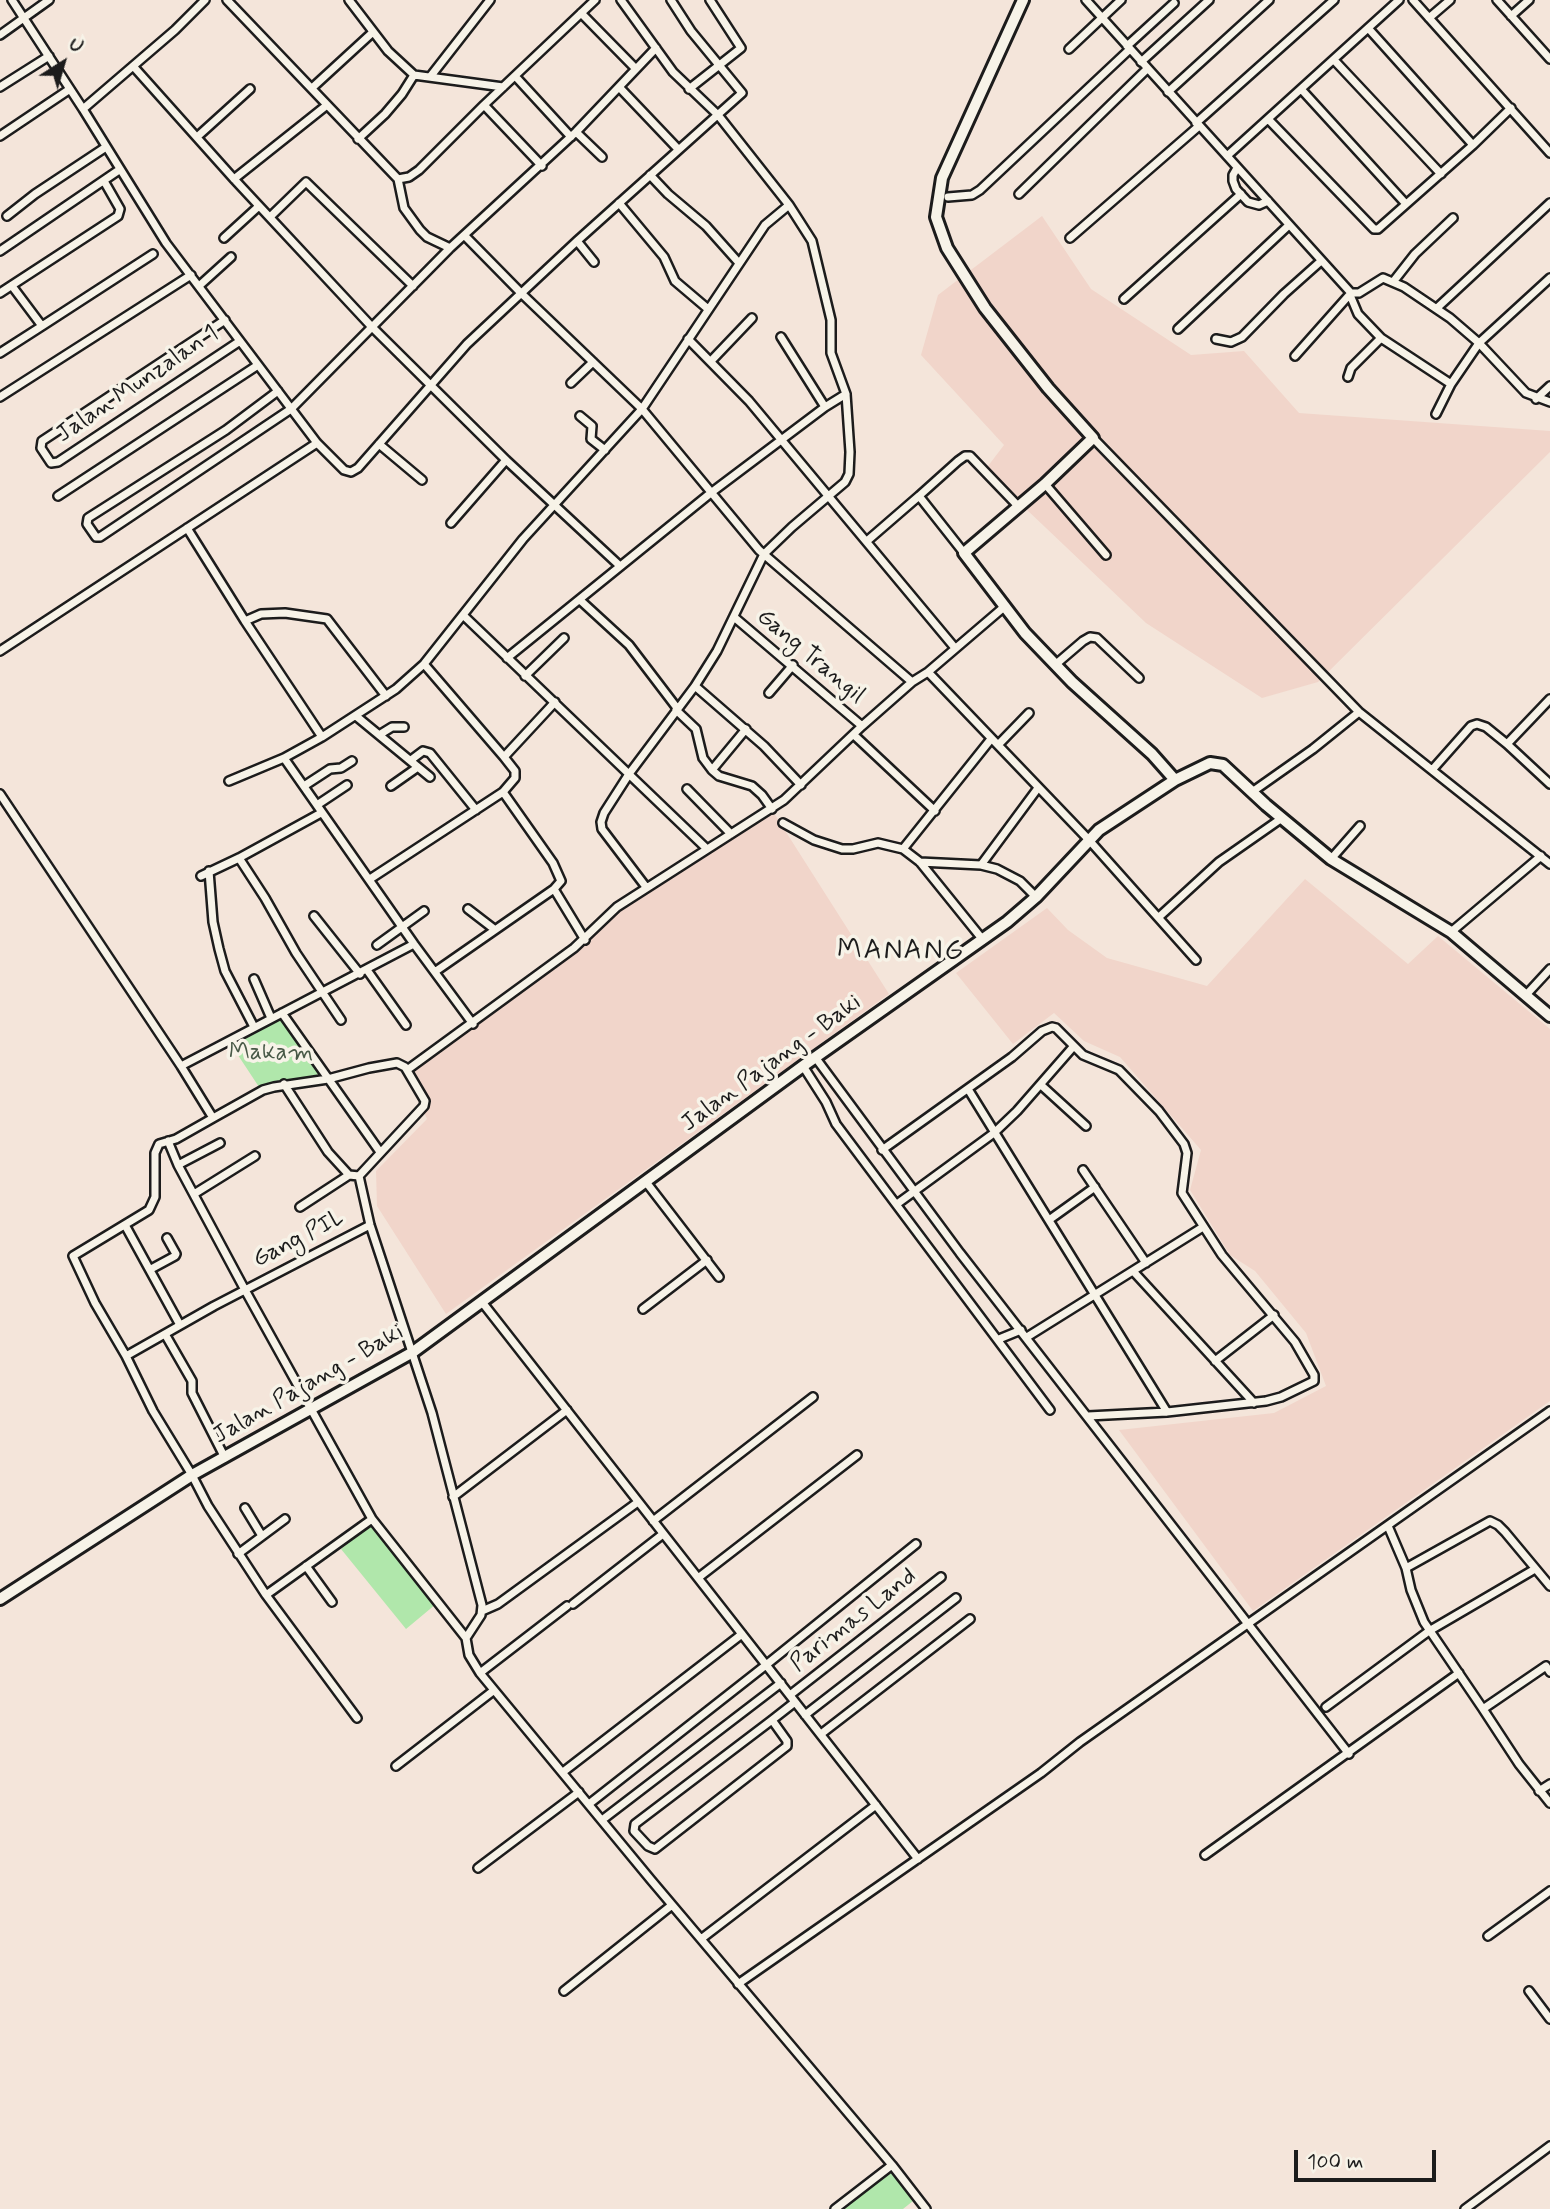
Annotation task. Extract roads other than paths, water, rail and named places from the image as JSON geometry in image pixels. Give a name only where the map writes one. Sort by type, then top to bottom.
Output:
[{"type":"main road","points":[[1023,0],[942,178],[943,198],[936,217],[947,248],[985,308],[1048,388],[1093,438],[1045,484],[964,553],[1025,633],[1072,682],[1140,741],[1175,780]]},
{"type":"main road","name":"Jalan Pajang - Baki","points":[[0,1599],[189,1477],[413,1352],[815,1057],[983,940],[1036,897],[1107,824],[1175,780],[1203,765],[1217,762],[1231,771],[1252,792]]},
{"type":"main road","points":[[1252,792],[1331,859],[1451,932],[1550,1016]]},
{"type":"street","points":[[12,0],[166,243],[317,443],[344,470],[351,472],[358,468],[467,344],[742,93],[691,31],[671,0]]},
{"type":"street","points":[[0,35],[48,0]]},
{"type":"street","points":[[83,109],[205,0]]},
{"type":"street","points":[[227,0],[398,179],[404,208],[410,219],[427,237],[450,248]]},
{"type":"street","points":[[349,0],[388,51],[414,75],[503,87]]},
{"type":"street","points":[[430,77],[490,0]]},
{"type":"street","points":[[398,179],[409,177],[419,170],[595,0]]},
{"type":"street","points":[[621,0],[689,89],[718,116],[789,205],[812,241],[831,320],[831,353],[846,394],[850,452],[849,474],[845,482],[761,552],[717,651],[695,686],[675,706],[604,813],[602,829],[646,887]]},
{"type":"street","points":[[689,89],[741,48],[710,0]]},
{"type":"street","points":[[1086,0],[1351,294],[1358,314],[1381,338],[1451,384]]},
{"type":"street","points":[[1069,49],[1121,0]]},
{"type":"street","points":[[1141,62],[1209,0]]},
{"type":"street","points":[[1168,92],[1269,0]]},
{"type":"street","points":[[1070,238],[1334,0]]},
{"type":"street","points":[[1227,156],[1399,0]]},
{"type":"street","points":[[1413,0],[1550,153]]},
{"type":"street","points":[[1429,18],[1450,0]]},
{"type":"street","points":[[1497,0],[1548,53]]},
{"type":"street","points":[[1511,16],[1529,0]]},
{"type":"street","points":[[943,198],[972,195],[980,190],[1174,3]]},
{"type":"street","points":[[581,13],[636,69]]},
{"type":"street","points":[[1368,28],[1474,145]]},
{"type":"street","points":[[312,88],[373,32]]},
{"type":"street","points":[[278,391],[226,430],[88,518],[88,524],[96,537],[100,537],[291,409],[450,248],[542,166],[656,48]]},
{"type":"street","points":[[0,88],[48,56]]},
{"type":"street","points":[[1334,60],[1441,174]]},
{"type":"street","points":[[133,66],[233,179],[371,326],[506,460],[620,566]]},
{"type":"street","points":[[1019,194],[1147,69]]},
{"type":"street","points":[[358,139],[385,114],[414,75]]},
{"type":"street","points":[[515,76],[573,135],[602,157]]},
{"type":"street","points":[[619,87],[678,149]]},
{"type":"street","points":[[0,136],[70,89]]},
{"type":"street","points":[[197,137],[250,89]]},
{"type":"street","points":[[1301,89],[1406,204]]},
{"type":"street","points":[[233,179],[327,105]]},
{"type":"street","points":[[484,105],[542,166]]},
{"type":"street","points":[[1268,119],[1371,229],[1378,229],[1474,145],[1511,108]]},
{"type":"street","points":[[7,216],[106,147]]},
{"type":"street","points":[[1237,168],[1233,181],[1241,194],[1253,205],[1268,201]]},
{"type":"street","points":[[0,251],[119,170]]},
{"type":"street","points":[[650,175],[706,226],[739,263]]},
{"type":"street","points":[[0,293],[118,216],[120,209],[104,181]]},
{"type":"street","points":[[270,217],[306,181],[412,286]]},
{"type":"street","points":[[1124,299],[1241,194]]},
{"type":"street","points":[[619,203],[663,257],[675,281],[708,309]]},
{"type":"street","points":[[1437,308],[1550,203]]},
{"type":"street","points":[[229,781],[284,758],[322,737],[386,696],[424,664],[523,539],[642,409],[765,225],[789,205]]},
{"type":"street","points":[[224,238],[260,206]]},
{"type":"street","points":[[1393,282],[1415,254],[1452,218]]},
{"type":"street","points":[[1178,330],[1289,225]]},
{"type":"street","points":[[465,236],[642,409],[761,552],[912,682]]},
{"type":"street","points":[[577,241],[594,262]]},
{"type":"street","points":[[0,353],[153,254]]},
{"type":"street","points":[[199,286],[231,257]]},
{"type":"street","points":[[1216,339],[1231,342],[1242,337],[1284,293],[1321,261]]},
{"type":"street","points":[[0,397],[191,275]]},
{"type":"street","points":[[1295,356],[1351,294],[1359,293],[1382,278],[1437,308],[1479,344],[1526,393],[1536,399],[1550,402]]},
{"type":"street","points":[[1436,414],[1451,384],[1479,344],[1550,278]]},
{"type":"street","points":[[12,286],[42,326]]},
{"type":"street","points":[[710,361],[752,318]]},
{"type":"street","name":"Jalan Munzalan 1","points":[[225,320],[41,441],[41,448],[51,463],[58,462],[240,341]]},
{"type":"street","points":[[781,337],[825,407]]},
{"type":"street","points":[[1348,377],[1351,368],[1381,338]]},
{"type":"street","points":[[688,339],[749,401],[955,648]]},
{"type":"street","points":[[571,383],[593,362]]},
{"type":"street","points":[[58,496],[258,365]]},
{"type":"street","points":[[1536,399],[1550,386]]},
{"type":"street","points":[[508,658],[712,492],[846,394]]},
{"type":"street","points":[[580,416],[592,426],[591,439],[604,450]]},
{"type":"street","points":[[1093,438],[1359,712],[1547,859],[1451,932]]},
{"type":"street","points":[[0,651],[317,443]]},
{"type":"street","points":[[379,444],[422,480]]},
{"type":"street","points":[[867,541],[965,456],[970,456],[1019,507]]},
{"type":"street","points":[[451,523],[506,460]]},
{"type":"street","points":[[1045,484],[1106,555]]},
{"type":"street","points":[[919,496],[964,553]]},
{"type":"street","points":[[187,528],[322,737]]},
{"type":"street","points":[[580,600],[629,646],[696,729],[702,758],[712,770],[719,776],[752,786],[762,794],[772,809]]},
{"type":"street","points":[[407,1070],[585,940],[609,913],[772,809],[912,682],[928,672],[1004,607]]},
{"type":"street","points":[[245,621],[261,614],[285,613],[327,619],[386,696]]},
{"type":"street","points":[[463,615],[707,849]]},
{"type":"street","name":"Gang Trangil","points":[[734,617],[862,726]]},
{"type":"street","points":[[525,676],[564,638]]},
{"type":"street","points":[[1055,664],[1083,642],[1097,638],[1139,678]]},
{"type":"street","points":[[370,879],[503,792],[516,776],[504,757],[424,664]]},
{"type":"street","points":[[769,693],[793,665]]},
{"type":"street","points":[[928,672],[1089,840],[1196,960]]},
{"type":"street","points":[[695,686],[746,729],[801,785]]},
{"type":"street","points":[[1507,744],[1550,699]]},
{"type":"street","points":[[504,757],[555,702]]},
{"type":"street","points":[[1252,792],[1359,712]]},
{"type":"street","points":[[998,745],[1029,713]]},
{"type":"street","points":[[356,716],[430,777]]},
{"type":"street","points":[[1432,770],[1471,726],[1477,724],[1486,727],[1507,744],[1550,784]]},
{"type":"street","points":[[379,735],[392,727],[404,727]]},
{"type":"street","points":[[712,770],[746,729]]},
{"type":"street","points":[[853,735],[935,811]]},
{"type":"street","points":[[903,849],[990,739]]},
{"type":"street","points":[[411,760],[423,751],[430,753],[476,810]]},
{"type":"street","points":[[284,758],[473,1024]]},
{"type":"street","points":[[304,786],[330,769],[341,768],[352,761]]},
{"type":"street","points":[[391,786],[418,767]]},
{"type":"street","points":[[317,805],[348,785]]},
{"type":"street","points":[[981,865],[1038,788]]},
{"type":"street","points":[[687,789],[731,834]]},
{"type":"street","points":[[436,971],[554,889],[561,881],[529,827],[503,792]]},
{"type":"street","points":[[0,794],[213,1118]]},
{"type":"street","points":[[201,876],[321,813]]},
{"type":"street","points":[[1158,917],[1219,862],[1282,818]]},
{"type":"street","points":[[783,823],[814,839],[842,849],[878,843],[903,849],[920,862],[983,940]]},
{"type":"street","points":[[1331,859],[1360,827]]},
{"type":"street","points":[[239,858],[296,953],[341,1020]]},
{"type":"street","points":[[920,862],[981,865],[1010,875],[1036,897]]},
{"type":"street","points":[[209,871],[213,922],[225,971],[254,1027]]},
{"type":"street","points":[[554,889],[585,940]]},
{"type":"street","points":[[468,909],[494,929]]},
{"type":"street","points":[[377,945],[424,911]]},
{"type":"street","points":[[314,916],[406,1025]]},
{"type":"street","points":[[181,1066],[414,944]]},
{"type":"street","points":[[1526,995],[1550,970]]},
{"type":"street","points":[[254,979],[271,1018]]},
{"type":"street","points":[[282,1013],[380,1152]]},
{"type":"street","points":[[882,1150],[1042,1031],[1052,1027],[1083,1055],[1119,1070],[1158,1111],[1184,1144],[1187,1162],[1181,1185],[1182,1192],[1222,1255],[1295,1342],[1314,1375],[1314,1381],[1281,1397],[1254,1403],[1167,1412],[1088,1416]]},
{"type":"street","points":[[897,1204],[994,1133],[1041,1085],[1073,1047]]},
{"type":"street","points":[[815,1057],[914,1192],[1349,1754]]},
{"type":"street","points":[[357,1718],[266,1595],[189,1477],[73,1258],[77,1251],[144,1214],[153,1205],[155,1153],[159,1144],[263,1090],[397,1063],[407,1070],[425,1104],[359,1176]]},
{"type":"street","points":[[803,1066],[826,1102],[836,1124],[1050,1410]]},
{"type":"street","points":[[284,1084],[328,1152],[349,1175]]},
{"type":"street","points":[[1041,1085],[1086,1126]]},
{"type":"street","points":[[968,1088],[1167,1412]]},
{"type":"street","points":[[168,1141],[244,1290],[372,1519],[466,1638],[469,1655],[480,1673],[926,2209]]},
{"type":"street","points":[[178,1165],[220,1143]]},
{"type":"street","points":[[194,1194],[255,1156]]},
{"type":"street","points":[[1083,1170],[1146,1263]]},
{"type":"street","points":[[300,1207],[349,1175],[359,1176]]},
{"type":"street","points":[[359,1176],[370,1225],[413,1352],[482,1611],[466,1638]]},
{"type":"street","points":[[646,1182],[719,1276]]},
{"type":"street","points":[[1049,1220],[1095,1187]]},
{"type":"street","points":[[125,1224],[180,1325]]},
{"type":"street","name":"Gang PIL","points":[[126,1356],[244,1290],[370,1225]]},
{"type":"street","points":[[1027,1337],[1203,1227]]},
{"type":"street","points":[[151,1269],[175,1256],[167,1238]]},
{"type":"street","points":[[643,1309],[707,1260]]},
{"type":"street","points":[[1133,1271],[1254,1403]]},
{"type":"street","points":[[482,1302],[918,1859]]},
{"type":"street","points":[[1215,1361],[1274,1315]]},
{"type":"street","points":[[999,1339],[1021,1330]]},
{"type":"street","points":[[165,1334],[192,1381],[192,1393],[225,1458]]},
{"type":"street","points":[[653,1521],[813,1397]]},
{"type":"street","points":[[453,1497],[567,1410]]},
{"type":"street","points":[[738,1983],[918,1859],[1550,1411]]},
{"type":"street","points":[[698,1578],[858,1455]]},
{"type":"street","points":[[482,1611],[498,1604],[638,1502]]},
{"type":"street","points":[[245,1508],[262,1536]]},
{"type":"street","points":[[238,1554],[285,1518]]},
{"type":"street","points":[[266,1595],[372,1519]]},
{"type":"street","points":[[1406,1568],[1490,1521],[1505,1532],[1550,1586]]},
{"type":"street","points":[[1388,1526],[1429,1631],[1550,1803]]},
{"type":"street","points":[[480,1673],[663,1534]]},
{"type":"street","points":[[589,1804],[916,1544]]},
{"type":"street","points":[[306,1566],[332,1602]]},
{"type":"street","points":[[1326,1707],[1429,1631],[1535,1569]]},
{"type":"street","name":"Parimas Land","points":[[772,1720],[787,1741],[787,1746],[655,1849],[648,1846],[634,1831],[635,1824],[772,1720],[793,1699],[941,1577]]},
{"type":"street","points":[[805,1715],[956,1598]]},
{"type":"street","points":[[821,1734],[971,1619]]},
{"type":"street","points":[[563,1772],[742,1634]]},
{"type":"street","points":[[1483,1709],[1549,1667]]},
{"type":"street","points":[[1205,1855],[1459,1674]]},
{"type":"street","points":[[602,1820],[780,1683]]},
{"type":"street","points":[[396,1766],[493,1691]]},
{"type":"street","points":[[1539,1791],[1550,1784]]},
{"type":"street","points":[[478,1868],[579,1792]]},
{"type":"street","points":[[701,1939],[876,1805]]},
{"type":"street","points":[[1488,1936],[1550,1891]]},
{"type":"street","points":[[564,1991],[672,1905]]},
{"type":"street","points":[[1530,1991],[1550,2018]]},
{"type":"street","points":[[1465,2209],[1550,2146]]},
{"type":"street","points":[[835,2209],[892,2165]]},
{"type":"district","name":"MANANG","points":[[901,952]]},
{"type":"park label","name":"Makam","points":[[271,1054]]}]
